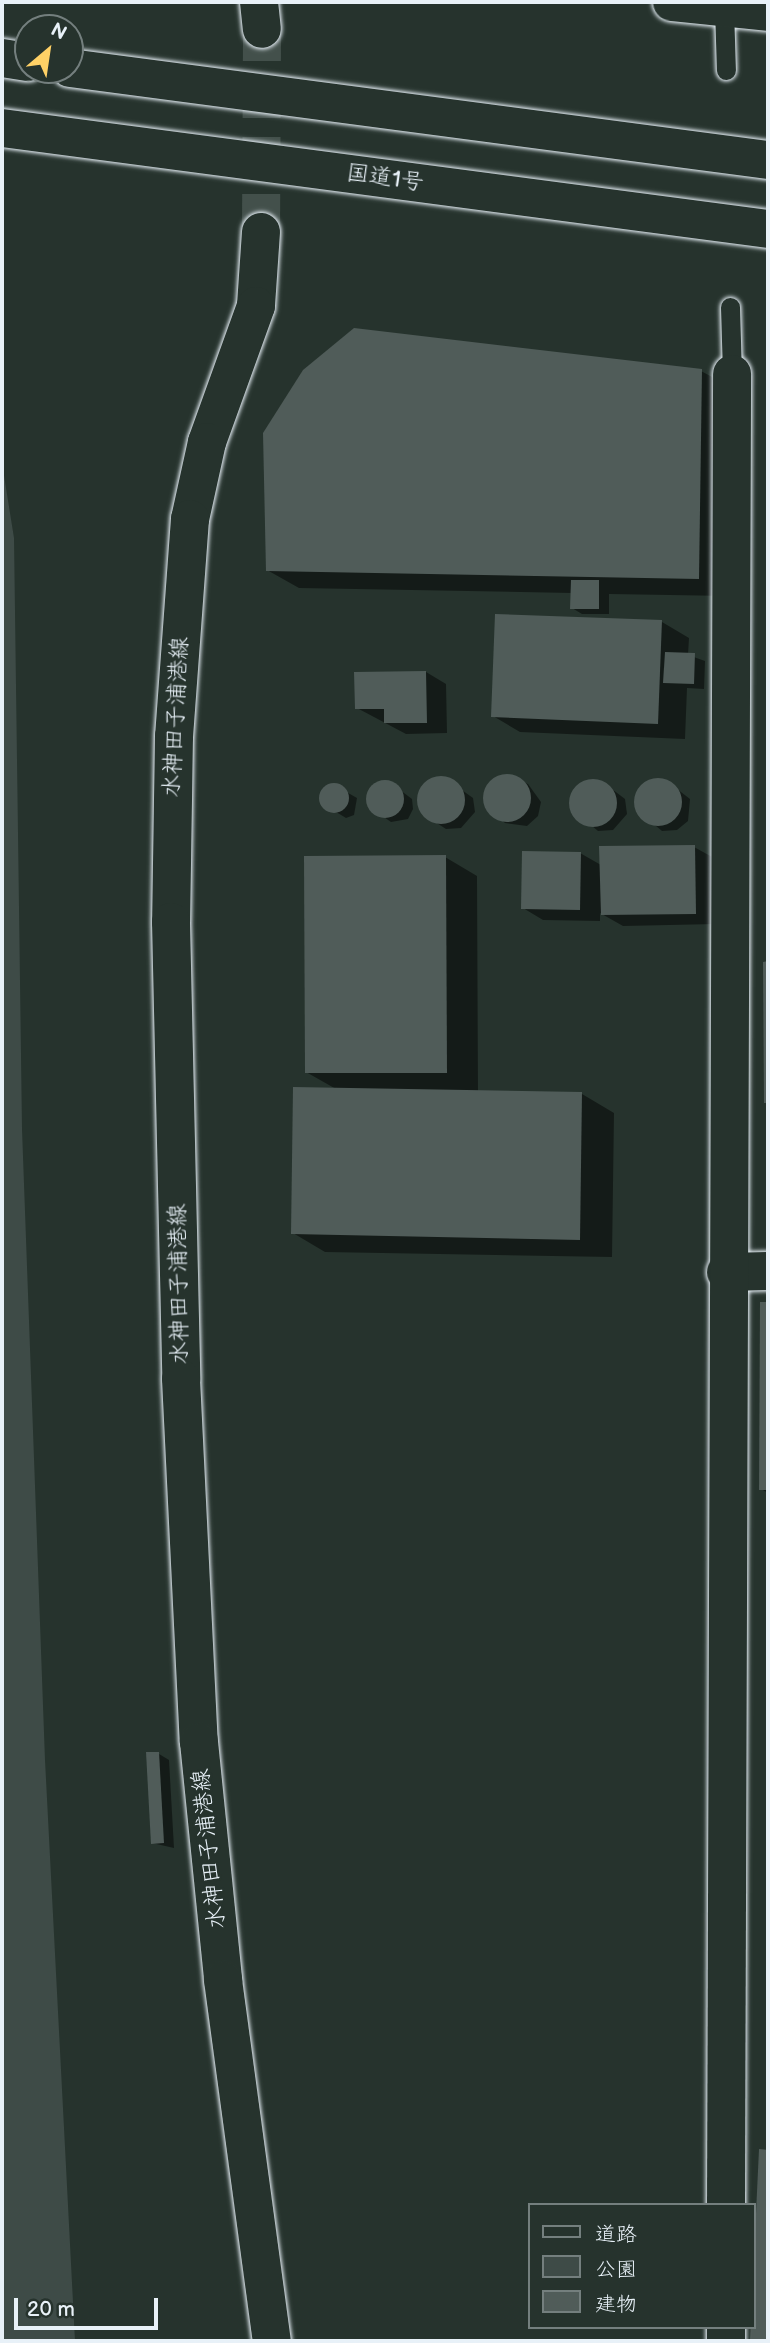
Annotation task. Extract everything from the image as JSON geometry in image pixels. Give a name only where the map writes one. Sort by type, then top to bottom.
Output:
[{"type":"main road","points":[[672,2],[724,5],[768,12]]},
{"type":"main road","points":[[84,70],[768,160]]},
{"type":"main road","name":"国道1号","points":[[6,129],[768,229]]},
{"type":"main road","name":"水神田子浦港線","points":[[261,232],[256,306],[207,442],[190,519],[174,736],[171,922],[181,1379],[199,1742],[223,1980],[272,2341]]},
{"type":"main road","points":[[726,2203],[726,1272],[732,374]]},
{"type":"main road","points":[[726,1272],[768,1271]]},
{"type":"lane","points":[[724,5],[726,70]]},
{"type":"lane","points":[[730,307],[732,374]]},
{"type":"green space","points":[[2,463],[14,538],[22,1129],[45,1760],[75,2341],[2,2341]]},
{"type":"building","points":[[354,328],[702,369],[699,579],[266,571],[263,433],[303,370]]},
{"type":"building","points":[[571,580],[599,580],[599,609],[570,609]]},
{"type":"building","points":[[495,614],[662,620],[658,724],[491,717]]},
{"type":"building","points":[[665,652],[695,653],[694,684],[663,683]]},
{"type":"building","points":[[426,671],[427,723],[384,723],[384,709],[355,709],[354,672]]},
{"type":"building","points":[[507,774],[524,781],[531,798],[524,815],[507,822],[490,815],[483,798],[490,781]]},
{"type":"building","points":[[441,776],[458,783],[465,800],[458,817],[441,824],[424,817],[417,800],[424,783]]},
{"type":"building","points":[[658,778],[675,785],[682,802],[675,819],[658,826],[641,819],[634,802],[641,785]]},
{"type":"building","points":[[593,779],[610,786],[617,803],[610,820],[593,827],[576,820],[569,803],[576,786]]},
{"type":"building","points":[[385,780],[398,786],[404,799],[398,812],[385,818],[372,812],[366,799],[372,786]]},
{"type":"building","points":[[334,783],[340,784],[348,792],[348,804],[340,812],[334,813],[328,812],[320,804],[319,798],[320,792],[328,784]]},
{"type":"building","points":[[695,845],[696,914],[601,915],[599,846]]},
{"type":"building","points":[[522,851],[581,852],[580,910],[521,909]]},
{"type":"building","points":[[446,855],[447,1073],[305,1073],[304,856]]},
{"type":"building","points":[[768,961],[768,1103],[764,1103],[763,962]]},
{"type":"building","points":[[293,1087],[582,1092],[580,1240],[291,1234]]},
{"type":"building","points":[[760,1302],[768,1302],[768,1490],[759,1490]]},
{"type":"building","points":[[146,1752],[159,1752],[164,1843],[151,1844]]},
{"type":"building","points":[[759,2149],[768,2150],[768,2341],[750,2341],[751,2329],[756,2329]]},
{"type":"tunnel","points":[[261,232],[262,29]]}]
